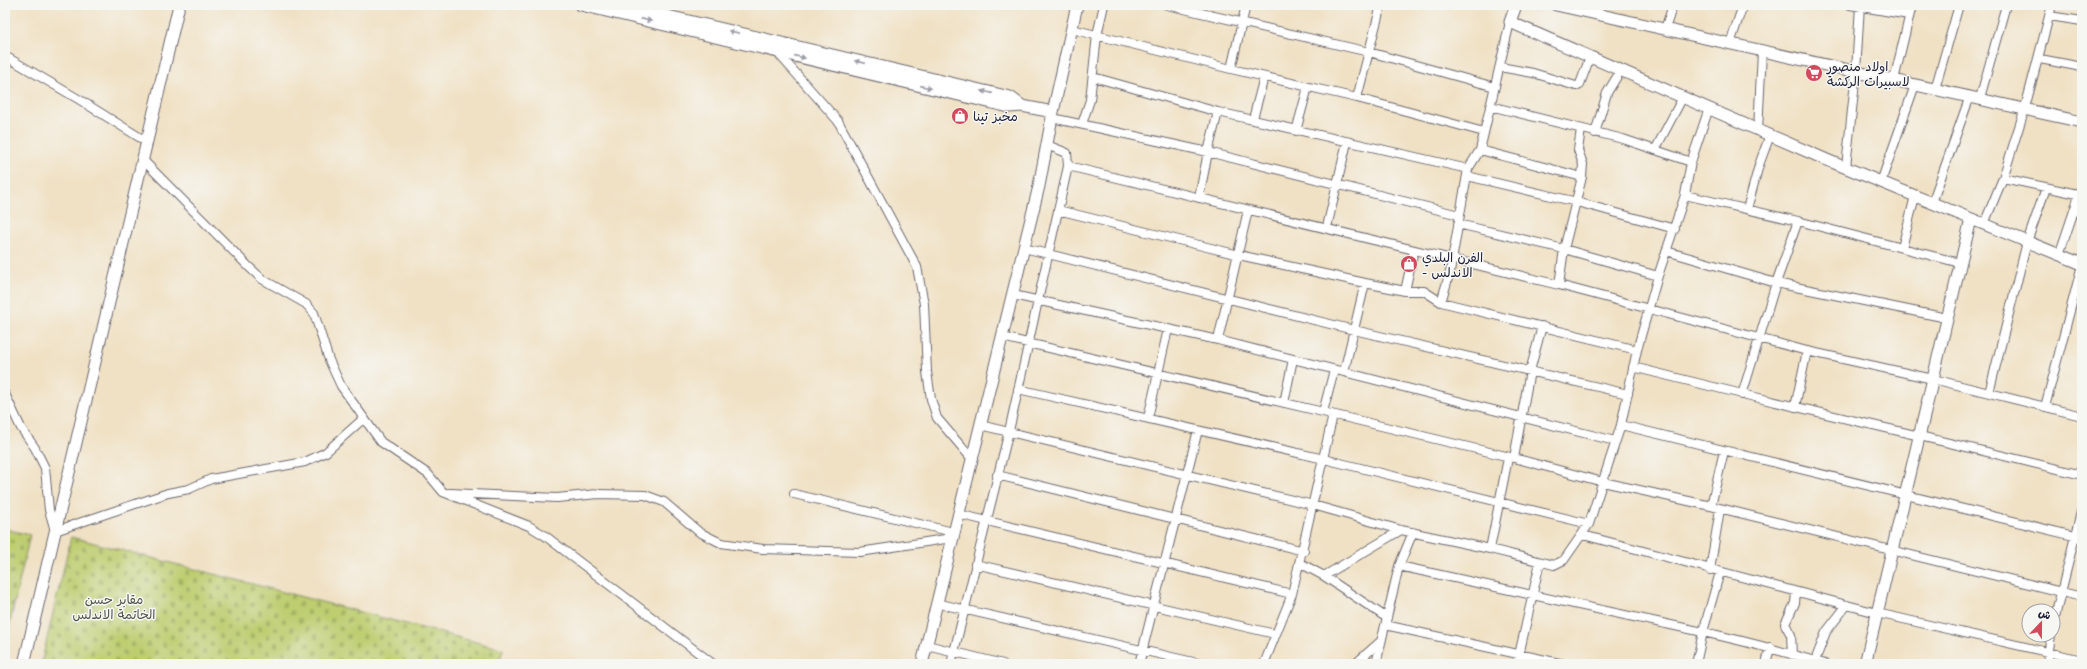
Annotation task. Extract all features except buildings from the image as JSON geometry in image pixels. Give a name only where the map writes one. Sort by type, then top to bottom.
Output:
[{"type":"street","points":[[24,664],[179,5]]},
{"type":"street","points":[[580,5],[1009,106],[1022,106],[1082,124],[1208,152],[1459,214]]},
{"type":"street","points":[[621,5],[1010,97],[1022,106]]},
{"type":"street","points":[[922,664],[952,535],[1013,295],[1047,145],[1052,115],[1078,5]]},
{"type":"street","points":[[1082,124],[1090,100],[1097,35],[1104,5]]},
{"type":"street","points":[[1167,5],[1242,24],[1369,52],[1495,87]]},
{"type":"street","points":[[1231,69],[1246,5]]},
{"type":"street","points":[[1357,98],[1381,5]]},
{"type":"street","points":[[1441,302],[1452,259],[1467,172],[1480,150],[1510,22],[1516,5]]},
{"type":"street","points":[[1556,5],[1762,52],[2025,108],[2082,122]]},
{"type":"street","points":[[1664,29],[1673,5]]},
{"type":"street","points":[[1730,44],[1743,5]]},
{"type":"street","points":[[1850,5],[1909,15]]},
{"type":"street","points":[[1894,80],[1912,5]]},
{"type":"street","points":[[1935,89],[1959,5]]},
{"type":"street","points":[[1932,203],[1975,97],[2006,5]]},
{"type":"street","points":[[1984,224],[2003,178],[2025,108],[2040,59],[2052,5]]},
{"type":"street","points":[[1846,167],[1856,72],[1860,6]]},
{"type":"street","points":[[2049,16],[2082,21]]},
{"type":"street","points":[[1510,22],[1758,130],[2082,265],[2045,407]]},
{"type":"street","points":[[1072,29],[1264,77],[1357,98],[1484,132]]},
{"type":"street","points":[[777,51],[838,122],[914,261],[924,304],[926,372],[931,399],[937,418],[972,459]]},
{"type":"street","points":[[1758,130],[1762,52]]},
{"type":"street","points":[[5,56],[80,100],[147,142]]},
{"type":"street","points":[[1500,67],[1533,73],[1576,86],[1580,84],[1590,57]]},
{"type":"street","points":[[2040,59],[2082,67]]},
{"type":"street","points":[[1596,133],[1607,93],[1621,70]]},
{"type":"street","points":[[1093,77],[1218,112],[1253,119],[1467,172],[1675,228]]},
{"type":"street","points":[[1253,119],[1264,77]]},
{"type":"street","points":[[1881,182],[1915,85]]},
{"type":"street","points":[[1296,130],[1308,87]]},
{"type":"street","points":[[1655,150],[1683,97]]},
{"type":"street","points":[[1490,106],[1623,139],[1691,162]]},
{"type":"street","points":[[980,425],[1313,504],[1401,530],[1490,549],[1540,562],[1554,565],[1558,564],[1564,560],[1583,535],[1589,524],[1603,482],[1621,425],[1637,350],[1658,276],[1685,196],[1691,162],[1709,108]]},
{"type":"street","points":[[1199,198],[1218,112]]},
{"type":"street","points":[[1559,284],[1564,249],[1577,202],[1582,177],[1583,164],[1578,150],[1581,129]]},
{"type":"street","points":[[1747,209],[1770,135]]},
{"type":"street","points":[[1327,227],[1336,183],[1347,142]]},
{"type":"street","points":[[951,664],[985,521],[1009,431],[1029,344],[1047,254],[1068,166],[1068,154],[1047,145]]},
{"type":"street","points":[[1480,150],[1582,177]]},
{"type":"street","points":[[143,160],[249,268],[262,278],[306,304],[314,314],[329,360],[341,386],[363,419],[381,442],[428,474],[443,492],[529,526],[544,535],[713,664]]},
{"type":"street","points":[[1068,166],[1248,210],[1327,227],[1414,250],[1559,284],[1807,351],[1933,379],[2082,416]]},
{"type":"street","points":[[2003,178],[2046,188],[2081,192],[2059,255]]},
{"type":"street","points":[[1989,393],[2027,242],[2046,188]]},
{"type":"street","points":[[1685,196],[1798,221],[1960,263]]},
{"type":"street","points":[[1902,248],[1915,196]]},
{"type":"street","points":[[1058,210],[1238,255],[1405,291],[1424,291],[1441,302],[1637,350]]},
{"type":"street","points":[[1218,340],[1248,210]]},
{"type":"street","points":[[1865,664],[1971,218]]},
{"type":"street","points":[[1742,395],[1758,338],[1798,221]]},
{"type":"street","points":[[1458,224],[1564,249],[1658,276]]},
{"type":"street","points":[[1024,248],[1354,330],[1628,394]]},
{"type":"street","points":[[1405,291],[1414,250]]},
{"type":"street","points":[[1666,251],[1776,284],[1947,318]]},
{"type":"street","points":[[1344,372],[1365,283]]},
{"type":"street","points":[[1013,295],[1218,340],[1615,441]]},
{"type":"street","points":[[1490,549],[1522,417],[1530,372],[1542,326]]},
{"type":"street","points":[[1148,418],[1168,330]]},
{"type":"street","points":[[1002,337],[1323,412],[1603,482],[1711,506],[2082,597]]},
{"type":"street","points":[[1795,407],[1807,351]]},
{"type":"street","points":[[1284,403],[1293,359]]},
{"type":"street","points":[[1633,367],[1742,395],[1920,435],[2082,475]]},
{"type":"street","points":[[1323,412],[1334,370]]},
{"type":"street","points":[[1018,389],[1324,459],[1589,524]]},
{"type":"street","points":[[5,394],[21,428],[35,448],[45,468],[49,510],[55,531]]},
{"type":"street","points":[[1264,664],[1292,594],[1304,550],[1334,415]]},
{"type":"street","points":[[55,531],[168,493],[190,489],[210,479],[305,462],[326,452],[363,419]]},
{"type":"street","points":[[1621,425],[2079,537]]},
{"type":"street","points":[[1139,664],[1164,562],[1177,519],[1198,430]]},
{"type":"street","points":[[1711,506],[1724,451]]},
{"type":"street","points":[[997,476],[1304,550]]},
{"type":"street","points":[[443,492],[557,498],[598,494],[645,495],[664,502],[699,532],[721,543],[763,549],[860,552],[952,535]]},
{"type":"street","points":[[794,494],[952,535]]},
{"type":"street","points":[[2058,603],[2079,537],[2082,508]]},
{"type":"street","points":[[1710,570],[1720,509]]},
{"type":"street","points":[[958,514],[1164,562],[1292,594]]},
{"type":"street","points":[[1324,576],[1401,530]]},
{"type":"street","points":[[1376,664],[1400,566],[1413,532]]},
{"type":"street","points":[[1583,535],[1710,570],[1877,613],[2082,660]]},
{"type":"street","points":[[1517,664],[1540,562]]},
{"type":"street","points":[[1300,563],[1324,576],[1386,622],[1564,664]]},
{"type":"street","points":[[975,564],[1153,607],[1275,634]]},
{"type":"street","points":[[1400,566],[1770,647],[1792,655],[1826,664]]},
{"type":"street","points":[[1696,664],[1703,632],[1720,572]]},
{"type":"street","points":[[1792,655],[1791,635],[1785,624],[1795,603],[1796,592]]},
{"type":"street","points":[[936,603],[1143,649],[1202,664]]},
{"type":"street","points":[[1815,661],[1826,632],[1847,605]]},
{"type":"street","points":[[1354,664],[1381,641]]},
{"type":"street","points":[[2048,664],[2051,643]]},
{"type":"street","points":[[927,645],[954,653],[1003,664]]},
{"type":"street","points":[[1766,664],[1770,647]]},
{"type":"green space","points":[[5,529],[30,535],[5,644]]},
{"type":"green space","name":"مقابر حسن الخاتمة الاندلس","points":[[71,537],[503,649],[499,664],[41,664]]},
{"type":"place","name":"اولاد منصور لاسبيرات الركشة","points":[[1814,73]]},
{"type":"place","name":"مخبز تينا","points":[[960,116]]},
{"type":"place","name":"الفرن البلدي - الاندلس","points":[[1409,264]]}]
